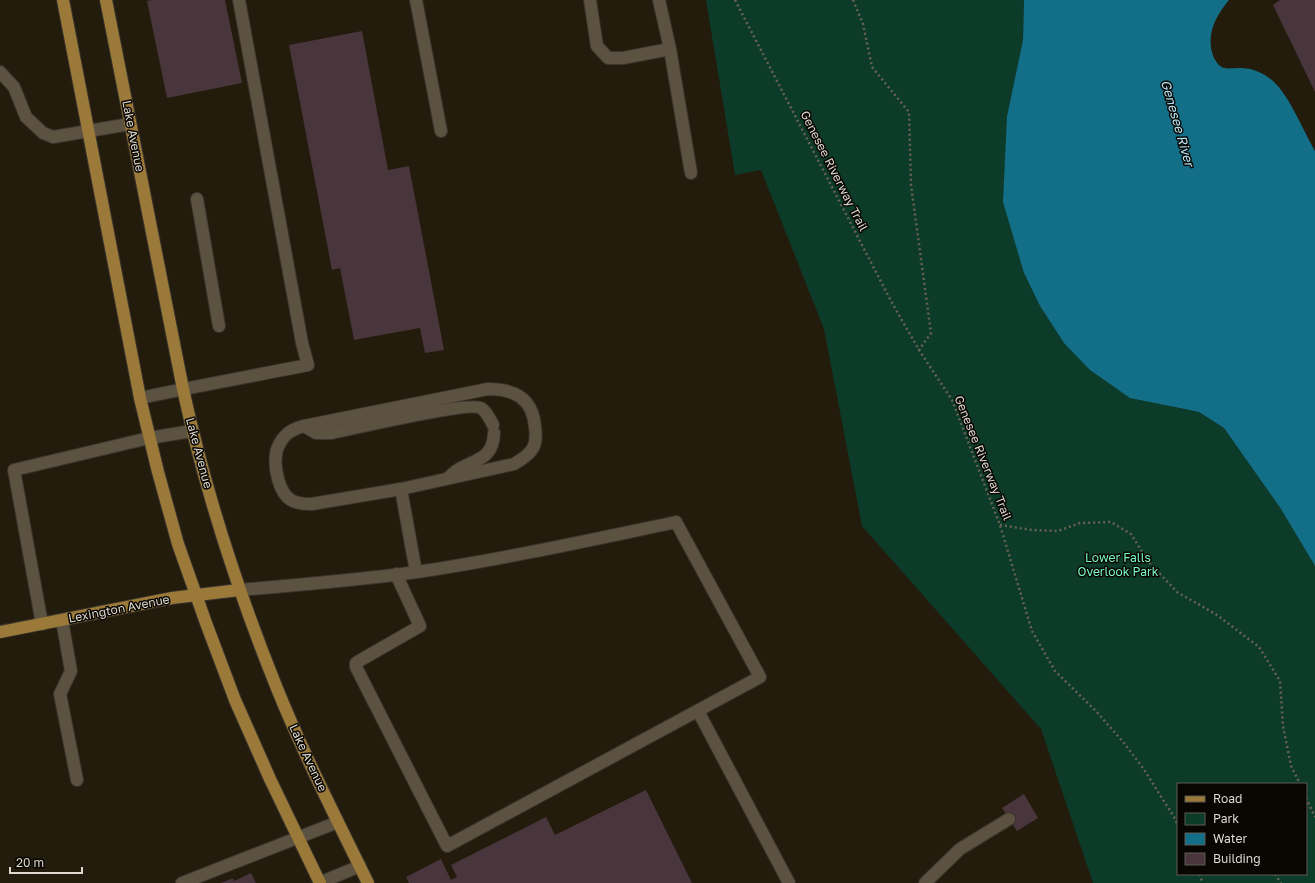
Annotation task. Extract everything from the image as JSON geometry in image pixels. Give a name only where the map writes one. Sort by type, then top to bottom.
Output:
[{"type":"main road","points":[[63,0],[140,398],[149,438],[178,544],[195,595],[235,700],[270,779],[320,883]]},
{"type":"main road","name":"Lake Avenue","points":[[106,0],[183,389],[192,431],[215,516],[239,590],[276,686],[299,739],[368,883]]},
{"type":"main road","name":"Lexington Avenue","points":[[0,632],[149,602],[239,590]]},
{"type":"lane","points":[[140,398],[308,365],[302,343],[239,0]]},
{"type":"lane","points":[[416,0],[441,131]]},
{"type":"lane","points":[[590,0],[596,46],[608,58],[623,58],[670,49]]},
{"type":"lane","points":[[660,0],[692,173]]},
{"type":"lane","points":[[0,72],[14,87],[26,117],[43,133],[53,137],[130,124]]},
{"type":"lane","points":[[197,199],[219,326]]},
{"type":"lane","points":[[488,389],[507,390],[523,398],[531,409],[535,422],[536,434],[533,448],[525,457],[514,464],[447,480],[312,504],[302,504],[291,500],[283,491],[279,481],[276,454],[284,436],[291,430],[304,426],[488,389]]},
{"type":"lane","points":[[304,426],[316,433],[331,433],[447,409],[472,406],[480,407],[488,415],[494,429],[494,444],[488,453],[474,462],[458,469],[447,480]]},
{"type":"lane","points":[[42,624],[14,470],[149,438],[192,431]]},
{"type":"lane","points":[[401,489],[416,572]]},
{"type":"lane","points":[[239,590],[396,574],[416,572],[520,554],[676,522],[760,677],[447,846],[356,667],[356,663],[359,661],[420,626],[396,574]]},
{"type":"lane","points":[[62,620],[71,671],[60,694],[77,780]]},
{"type":"lane","points":[[698,710],[789,883]]},
{"type":"lane","points":[[925,883],[960,849],[1009,819]]},
{"type":"lane","points":[[182,883],[338,822]]},
{"type":"lane","points":[[320,883],[360,866]]},
{"type":"path","name":"Genesee Riverway Trail","points":[[735,0],[891,301],[919,350],[952,400],[1000,525],[1032,631],[1055,671],[1096,711],[1124,743],[1143,768],[1177,824]]},
{"type":"path","points":[[853,0],[863,24],[872,67],[909,112],[912,184],[931,333],[919,350]]},
{"type":"path","points":[[1000,525],[1032,530],[1058,531],[1080,522],[1110,522],[1131,534],[1148,560],[1177,592],[1217,615],[1259,647],[1280,681],[1283,726],[1291,766],[1300,783]]},
{"type":"path","points":[[1307,800],[1315,817]]},
{"type":"green space","name":"Lower Falls Overlook Park","points":[[706,0],[1024,0],[1023,40],[1007,116],[1024,273],[1040,306],[1064,343],[1170,406],[1199,412],[1224,428],[1281,509],[1315,566],[1315,883],[1093,883],[1041,729],[862,526],[824,329],[761,170],[735,175]]},
{"type":"water","name":"Genesee River","points":[[1024,0],[1229,0],[1219,13],[1211,34],[1211,50],[1215,60],[1224,68],[1244,68],[1253,70],[1262,73],[1273,81],[1285,95],[1315,151],[1315,566],[1281,509],[1224,428],[1199,412],[1130,398],[1090,370],[1064,343],[1040,306],[1024,273],[1003,202],[1007,116],[1023,40]]},
{"type":"building","points":[[225,0],[242,83],[167,98],[147,1]]},
{"type":"building","points":[[1280,0],[1315,0],[1315,92],[1273,5]]},
{"type":"building","points":[[362,31],[388,170],[409,166],[444,350],[425,353],[420,328],[354,340],[340,268],[332,270],[289,45]]},
{"type":"building","points":[[646,790],[692,883],[409,883],[406,877],[441,859],[451,880],[457,877],[451,865],[546,817],[555,835]]},
{"type":"building","points":[[1024,794],[1038,818],[1017,831],[1002,808]]},
{"type":"building","points":[[251,873],[256,883],[221,883],[233,878],[234,881]]}]
